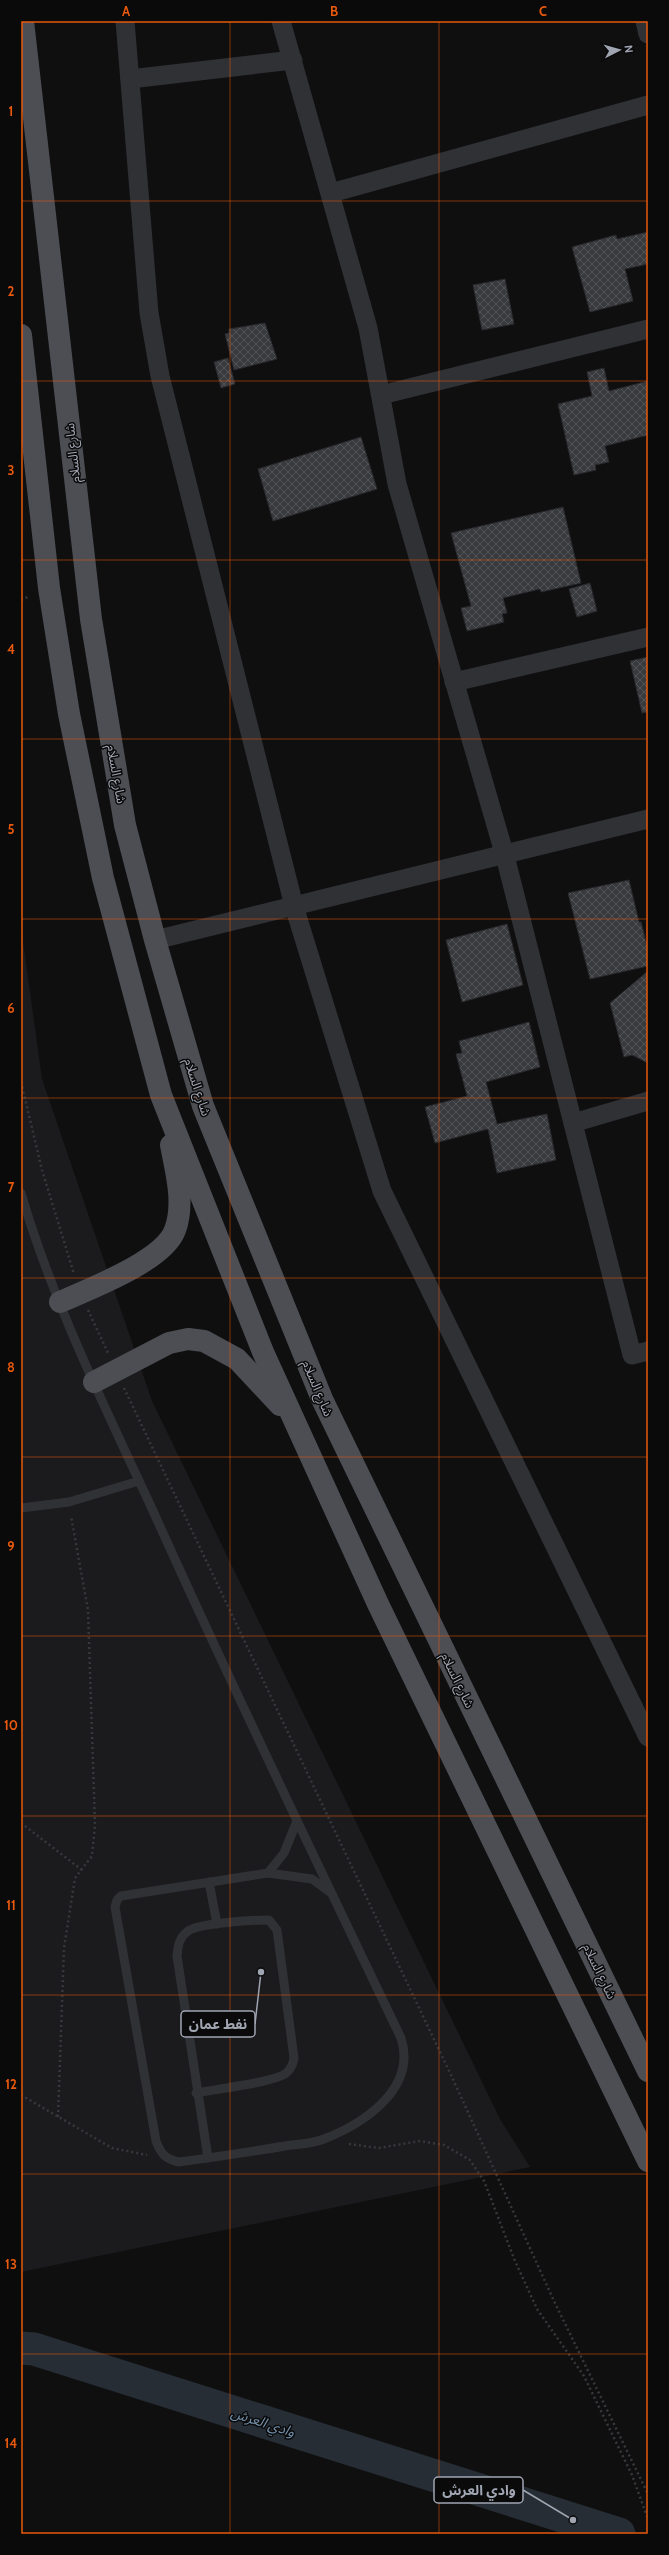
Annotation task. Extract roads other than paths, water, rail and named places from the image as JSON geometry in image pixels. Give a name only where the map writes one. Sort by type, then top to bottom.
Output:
[{"type":"main road","name":"شارع السلام","points":[[23,21],[91,619],[125,825],[155,940],[203,1106],[322,1400],[648,2071]]},
{"type":"main road","points":[[21,335],[49,588],[69,714],[103,878],[161,1095],[180,1203],[175,1231],[158,1253],[121,1275],[60,1302]]},
{"type":"main road","points":[[161,1095],[263,1352],[378,1604],[648,2161]]},
{"type":"main road","points":[[94,1382],[169,1342],[188,1340],[204,1341],[237,1359],[294,1420]]},
{"type":"street","points":[[125,21],[148,313],[160,376],[294,906],[382,1191],[648,1738]]},
{"type":"street","points":[[281,21],[331,193],[368,328],[397,484],[505,856],[632,1355],[648,1351]]},
{"type":"street","points":[[645,21],[648,34]]},
{"type":"street","points":[[130,79],[293,60]]},
{"type":"street","points":[[331,193],[648,106]]},
{"type":"street","points":[[381,395],[648,329]]},
{"type":"street","points":[[454,682],[648,637]]},
{"type":"street","points":[[155,940],[505,856],[648,819]]},
{"type":"street","points":[[572,1123],[648,1101]]},
{"type":"lane","points":[[21,1193],[60,1302],[94,1382],[404,2050],[404,2065],[395,2089],[373,2112],[323,2140],[179,2162],[169,2160],[161,2153],[156,2141],[116,1900],[121,1896],[268,1873],[312,1880],[331,1893]]},
{"type":"lane","points":[[21,1508],[69,1502],[139,1481]]},
{"type":"lane","points":[[268,1873],[284,1852],[297,1821]]},
{"type":"lane","points":[[208,1882],[217,1924]]},
{"type":"lane","points":[[196,2093],[255,2082],[285,2074],[292,2066],[294,2058],[277,1930],[269,1920],[217,1924],[189,1930],[179,1941],[177,1956],[196,2093],[208,2158]]},
{"type":"waterway","name":"وادي العرش","points":[[21,2348],[34,2349],[619,2534]]},
{"type":"place","name":"نفط عمان","points":[[261,1972]]},
{"type":"place","name":"وادي العرش","points":[[573,2520]]}]
